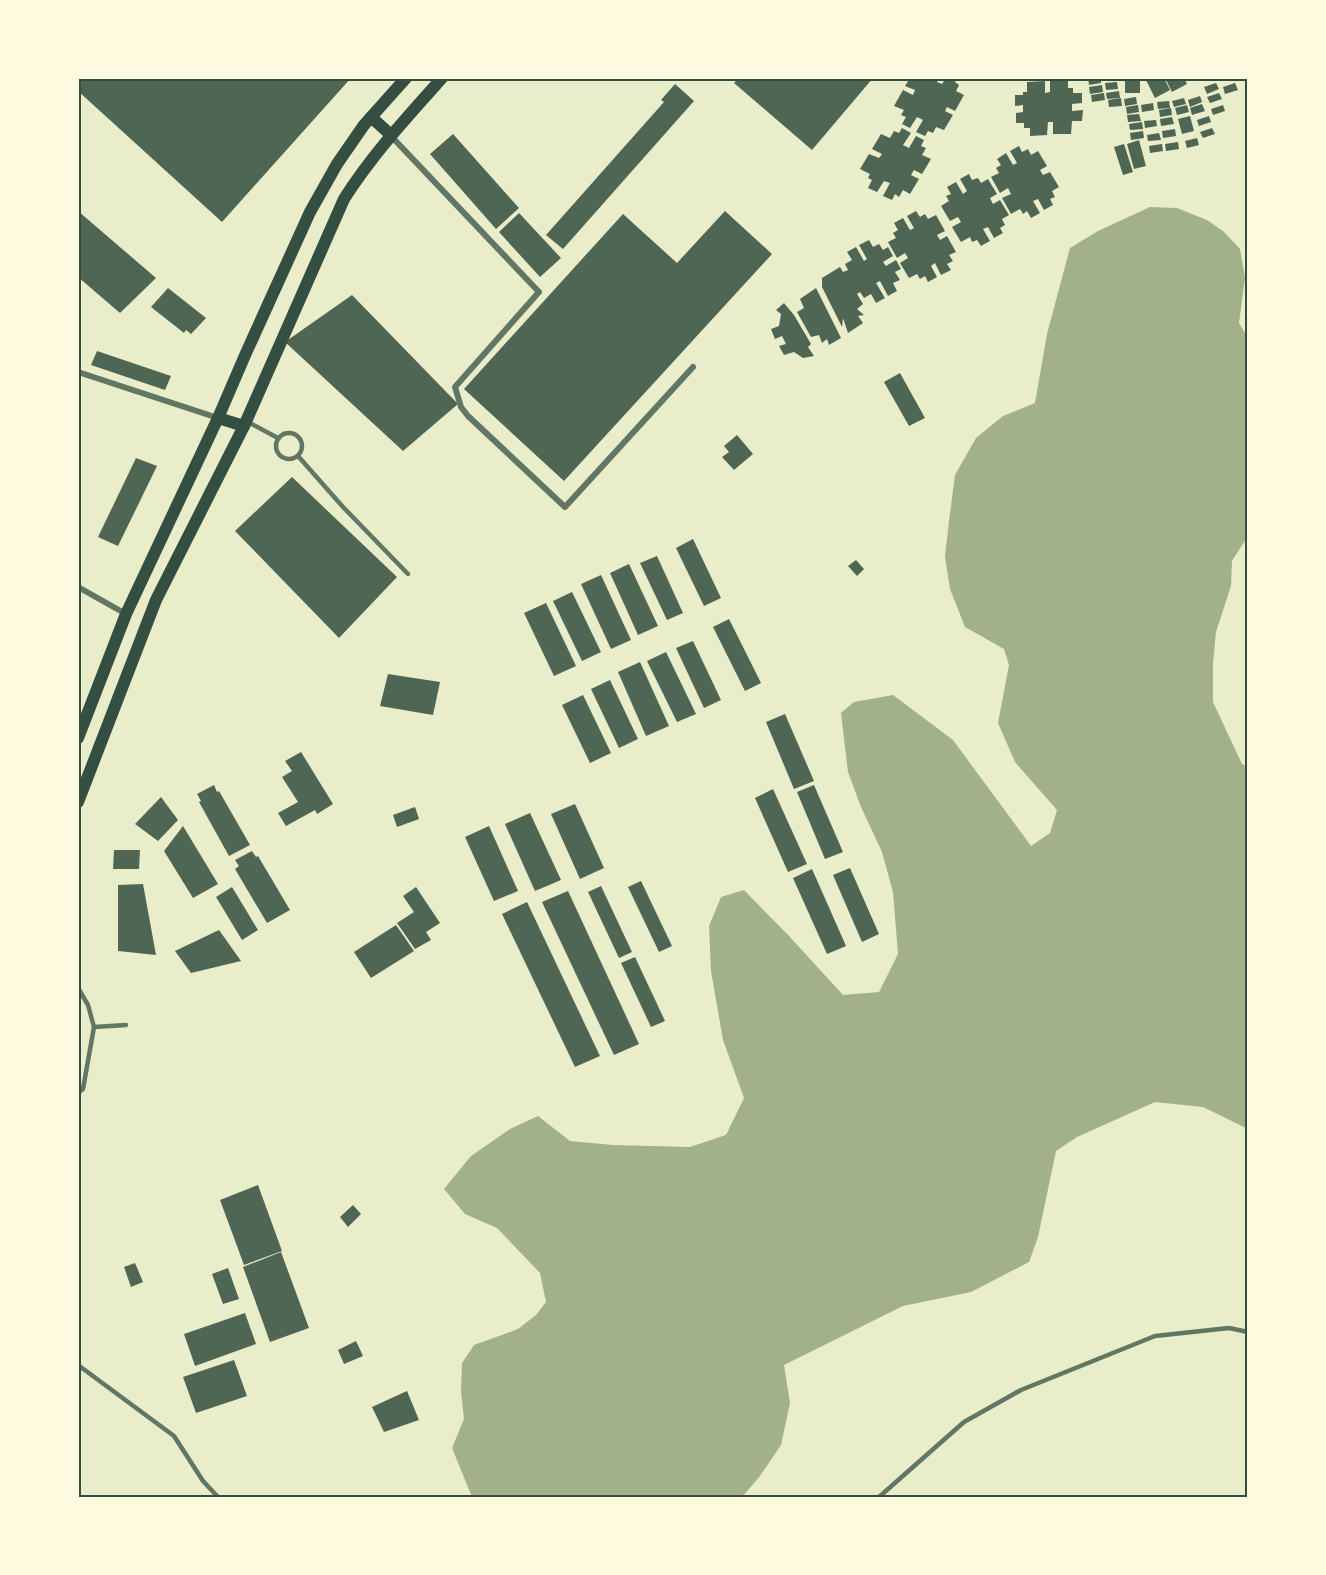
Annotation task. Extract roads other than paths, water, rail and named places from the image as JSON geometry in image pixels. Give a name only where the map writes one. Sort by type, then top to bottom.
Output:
[{"type":"main road","points":[[78,738],[126,614],[218,418],[310,212],[337,164],[371,117],[406,78]]},
{"type":"main road","points":[[78,802],[156,600],[245,424],[345,199],[360,174],[390,136],[442,78]]},
{"type":"main road","points":[[371,117],[390,136]]},
{"type":"main road","points":[[218,418],[245,424]]},
{"type":"street","points":[[390,136],[539,292],[455,387],[461,407],[468,416],[565,507],[693,367]]},
{"type":"street","points":[[78,372],[218,418]]},
{"type":"street","points":[[78,587],[126,614]]},
{"type":"lane","points":[[245,424],[278,438],[289,433],[297,436],[302,443],[298,456],[290,459],[281,457],[276,446],[278,438]]},
{"type":"lane","points":[[298,456],[343,507],[408,574]]},
{"type":"lane","points":[[78,988],[88,1005],[94,1027],[82,1089],[78,1093]]},
{"type":"lane","points":[[94,1027],[126,1025]]},
{"type":"lane","points":[[879,1497],[964,1422],[1021,1390],[1155,1336],[1229,1328],[1248,1332]]},
{"type":"lane","points":[[78,1365],[174,1436],[203,1481],[218,1497]]}]
